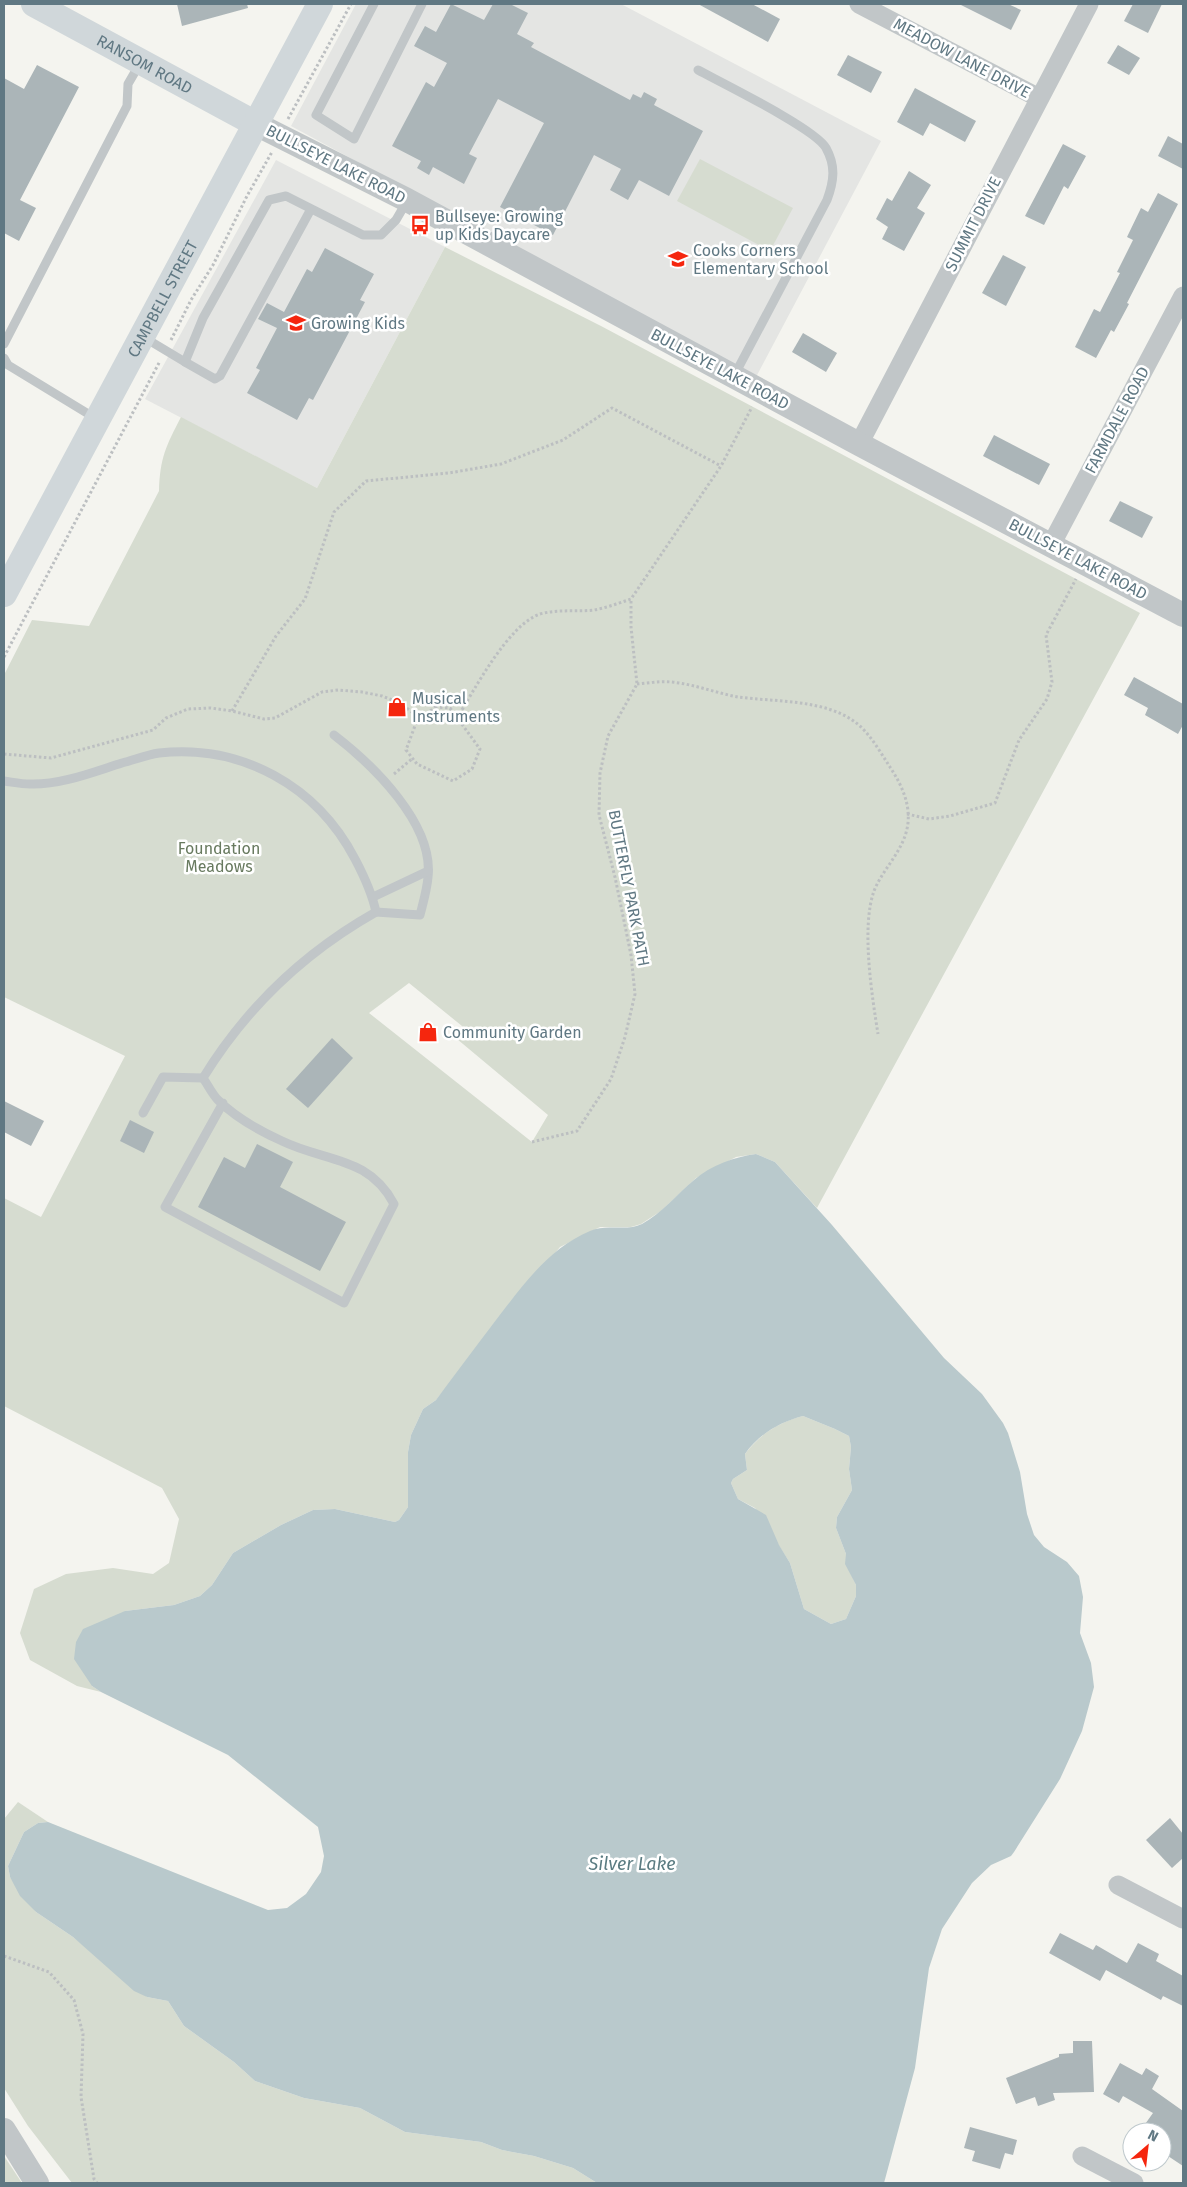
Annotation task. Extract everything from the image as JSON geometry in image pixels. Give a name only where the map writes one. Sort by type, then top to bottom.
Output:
[{"type":"main road","name":"RANSOM ROAD","points":[[34,4],[256,124]]},
{"type":"main road","name":"CAMPBELL STREET","points":[[4,594],[320,4]]},
{"type":"street","name":"MEADOW LANE DRIVE","points":[[859,4],[1038,98]]},
{"type":"street","name":"SUMMIT DRIVE","points":[[859,444],[1038,98],[1089,4]]},
{"type":"street","name":"BULLSEYE LAKE ROAD","points":[[256,124],[407,200],[859,444],[1183,615]]},
{"type":"street","name":"FARMDALE ROAD","points":[[1051,545],[1183,296]]},
{"type":"street","points":[[1118,1885],[1183,1919]]},
{"type":"street","points":[[4,2130],[37,2183]]},
{"type":"street","points":[[1082,2156],[1134,2183]]},
{"type":"lane","points":[[374,4],[316,115],[354,139],[422,4]]},
{"type":"lane","points":[[4,344],[127,106],[128,84],[141,62]]},
{"type":"lane","points":[[698,70],[806,129],[825,146],[833,163],[834,180],[828,200],[734,377]]},
{"type":"lane","points":[[185,362],[203,318],[269,200],[286,196],[363,235],[380,235],[396,220],[407,200]]},
{"type":"lane","points":[[143,336],[214,379],[220,376],[309,207]]},
{"type":"lane","points":[[4,358],[8,365],[98,420]]},
{"type":"lane","points":[[203,1078],[218,1054],[267,996],[293,969],[320,946],[376,912],[420,915],[428,871],[426,848],[419,832],[402,803],[385,782],[352,749],[334,736]]},
{"type":"lane","points":[[4,781],[31,784],[60,781],[157,754],[182,752],[208,754],[262,768],[287,781],[310,800],[331,822],[348,846],[373,897],[376,912]]},
{"type":"lane","points":[[373,897],[428,871]]},
{"type":"lane","points":[[143,1113],[164,1077],[203,1078]]},
{"type":"lane","points":[[203,1078],[218,1099],[223,1103],[240,1117],[283,1142],[365,1170],[386,1189],[394,1204],[344,1303],[165,1207],[223,1103]]},
{"type":"path","points":[[4,657],[191,300],[213,265],[247,196],[351,4]]},
{"type":"path","points":[[760,391],[721,466],[631,599],[631,628],[637,684],[671,682],[736,696],[816,706],[837,712],[856,722],[871,739],[901,785],[907,801],[908,824],[900,848],[874,891],[869,917],[872,993],[878,1034]]},
{"type":"path","points":[[232,711],[276,636],[305,600],[334,512],[366,482],[449,473],[501,464],[563,440],[612,408],[721,466]]},
{"type":"path","points":[[907,814],[929,819],[950,816],[995,803],[1019,740],[1047,699],[1052,682],[1046,635],[1085,563]]},
{"type":"path","points":[[457,718],[489,666],[524,623],[540,614],[563,610],[594,610],[631,599]]},
{"type":"path","name":"BUTTERFLY PARK PATH","points":[[532,1142],[577,1131],[611,1079],[635,994],[631,954],[615,877],[599,815],[600,773],[608,736],[637,684]]},
{"type":"path","points":[[4,754],[52,758],[153,730],[166,718],[188,710],[211,708],[232,711],[264,720],[275,718],[322,692],[338,690],[382,696],[400,703],[421,719]]},
{"type":"path","points":[[435,707],[450,708],[457,718],[480,749],[472,769],[452,782],[417,764],[406,750],[416,723],[435,707]]},
{"type":"path","points":[[385,782],[412,758]]},
{"type":"path","points":[[4,1956],[49,1972],[74,2000],[83,2034],[80,2097],[94,2179],[98,2183]]},
{"type":"shaded area","name":"Cooks Corners Elementary School","points":[[356,4],[621,4],[881,141],[756,377],[291,126]]},
{"type":"shaded area","name":"Growing Kids","points":[[276,160],[445,247],[317,488],[145,399]]},
{"type":"green space","points":[[700,159],[793,208],[770,251],[677,201]]},
{"type":"green space","name":"Foundation Meadows","points":[[445,247],[601,326],[1140,613],[817,1208],[775,1162],[756,1154],[736,1157],[696,1178],[661,1211],[641,1224],[631,1227],[600,1227],[560,1247],[436,1400],[423,1409],[411,1435],[408,1452],[408,1507],[399,1520],[395,1522],[335,1509],[313,1510],[281,1525],[233,1553],[212,1585],[200,1596],[174,1605],[125,1611],[92,1686],[101,1692],[77,1686],[30,1660],[20,1633],[34,1589],[66,1574],[113,1568],[153,1574],[169,1563],[179,1519],[162,1488],[4,1406],[4,1198],[41,1217],[125,1056],[4,997],[4,675],[32,620],[89,626],[159,491],[165,452],[181,417],[317,488]],"holes":[[[409,983],[462,1026],[457,1039],[548,1115],[532,1142],[369,1013]]]},
{"type":"green space","points":[[803,1416],[849,1436],[851,1447],[849,1469],[852,1490],[837,1517],[836,1528],[846,1554],[846,1564],[856,1585],[856,1596],[846,1619],[831,1624],[804,1609],[790,1563],[755,1508],[738,1499],[731,1483],[733,1479],[747,1470],[745,1454],[757,1440],[778,1425]]},
{"type":"green space","points":[[18,1802],[48,1822],[38,1823],[24,1832],[8,1866],[10,1877],[36,1912],[73,1937],[147,1997],[168,2001],[184,2026],[234,2062],[255,2081],[304,2098],[360,2108],[405,2132],[481,2142],[502,2150],[534,2156],[573,2168],[597,2183],[72,2183],[28,2126],[4,2088],[4,1819]]},
{"type":"green space","points":[[4,2156],[22,2183],[4,2183]]},
{"type":"water","name":"Silver Lake","points":[[756,1154],[775,1162],[832,1225],[944,1358],[982,1394],[1008,1433],[1020,1472],[1027,1514],[1034,1535],[1044,1547],[1067,1562],[1079,1576],[1083,1597],[1080,1633],[1091,1663],[1094,1687],[1082,1731],[1060,1779],[1014,1852],[1011,1856],[991,1865],[972,1883],[942,1929],[929,1968],[915,2068],[884,2183],[597,2183],[573,2168],[534,2156],[502,2150],[481,2142],[405,2132],[360,2108],[304,2098],[255,2081],[234,2062],[184,2026],[168,2001],[147,1997],[134,1991],[73,1937],[36,1912],[20,1896],[10,1877],[8,1866],[24,1832],[38,1823],[48,1822],[268,1910],[287,1908],[306,1894],[321,1872],[324,1856],[318,1827],[228,1755],[92,1686],[74,1659],[76,1642],[83,1629],[125,1611],[174,1605],[200,1596],[212,1585],[233,1553],[281,1525],[313,1510],[335,1509],[395,1522],[399,1520],[408,1507],[408,1452],[411,1435],[423,1409],[436,1400],[536,1271],[561,1248],[590,1231],[642,1224],[663,1209],[688,1185],[708,1170],[724,1162]],"holes":[[[803,1416],[849,1436],[851,1447],[849,1469],[852,1490],[837,1517],[836,1528],[846,1554],[845,1564],[856,1585],[856,1596],[846,1619],[831,1624],[804,1609],[790,1563],[779,1545],[766,1515],[738,1499],[731,1483],[733,1479],[747,1470],[745,1454],[757,1440],[778,1425]]]},
{"type":"building","points":[[177,4],[247,4],[248,8],[182,26]]},
{"type":"building","points":[[451,4],[484,20],[493,4],[510,4],[528,13],[517,34],[534,43],[531,47],[630,100],[633,94],[641,98],[644,92],[657,99],[654,105],[703,131],[669,196],[639,180],[628,200],[610,190],[621,169],[594,155],[553,235],[500,207],[544,123],[498,99],[469,154],[477,158],[464,184],[433,167],[429,175],[417,168],[421,161],[392,146],[426,82],[434,87],[447,63],[414,46],[425,26],[436,32]]},
{"type":"building","points":[[698,4],[752,4],[780,19],[768,42]]},
{"type":"building","points":[[959,4],[1008,4],[1021,10],[1011,30]]},
{"type":"building","points":[[1133,4],[1162,4],[1148,33],[1124,21]]},
{"type":"building","points":[[1118,45],[1140,58],[1129,75],[1107,63]]},
{"type":"building","points":[[848,55],[882,72],[871,93],[837,75]]},
{"type":"building","points":[[37,65],[79,87],[20,200],[36,208],[19,241],[4,233],[4,78],[24,89]]},
{"type":"building","points":[[915,88],[976,121],[965,142],[930,123],[923,136],[897,122]]},
{"type":"building","points":[[1168,136],[1183,144],[1183,169],[1158,156]]},
{"type":"building","points":[[1063,144],[1086,156],[1068,189],[1064,186],[1044,225],[1025,216]]},
{"type":"building","points":[[909,171],[931,185],[917,208],[925,213],[904,251],[882,239],[888,227],[876,219],[887,198],[892,201]]},
{"type":"building","points":[[1158,193],[1178,204],[1127,303],[1129,304],[1114,332],[1111,330],[1096,358],[1075,347],[1094,309],[1100,312],[1120,273],[1117,272],[1133,240],[1127,237],[1141,208],[1148,212]]},
{"type":"building","name":"Growing Kids","points":[[325,248],[374,274],[360,300],[365,302],[313,400],[309,398],[297,420],[247,393],[260,370],[256,368],[277,328],[258,319],[267,303],[284,312],[307,269],[312,272]]},
{"type":"building","points":[[1003,255],[1026,267],[1006,306],[982,293]]},
{"type":"building","points":[[803,333],[837,353],[826,372],[792,352]]},
{"type":"building","points":[[994,435],[1050,464],[1039,485],[983,456]]},
{"type":"building","points":[[1120,501],[1153,517],[1142,538],[1109,521]]},
{"type":"building","points":[[1134,677],[1183,704],[1183,725],[1178,734],[1145,715],[1148,708],[1124,695]]},
{"type":"building","points":[[332,1038],[353,1058],[308,1108],[286,1089]]},
{"type":"building","points":[[4,1101],[44,1121],[31,1146],[4,1132]]},
{"type":"building","points":[[130,1120],[154,1132],[144,1153],[120,1141]]},
{"type":"building","points":[[257,1144],[293,1162],[280,1187],[346,1222],[320,1271],[198,1207],[224,1157],[245,1168]]},
{"type":"building","points":[[1170,1818],[1183,1834],[1183,1858],[1172,1868],[1146,1840]]},
{"type":"building","points":[[1060,1933],[1093,1950],[1096,1945],[1127,1963],[1138,1943],[1159,1954],[1156,1961],[1183,1976],[1183,2006],[1163,1996],[1161,2000],[1106,1970],[1100,1981],[1049,1953]]},
{"type":"building","points":[[1073,2041],[1092,2041],[1094,2092],[1053,2093],[1055,2100],[1038,2106],[1035,2097],[1016,2104],[1006,2078],[1059,2057],[1059,2054],[1073,2053]]},
{"type":"building","points":[[1120,2063],[1142,2075],[1146,2068],[1159,2076],[1152,2089],[1183,2111],[1183,2166],[1172,2159],[1172,2122],[1147,2122],[1153,2113],[1123,2096],[1119,2103],[1103,2094]]},
{"type":"building","points":[[970,2127],[1017,2140],[1013,2155],[1005,2153],[1000,2169],[972,2161],[975,2151],[964,2148]]},
{"type":"place","name":"Bullseye: Growing up Kids Daycare","points":[[420,225]]},
{"type":"place","name":"Cooks Corners Elementary School","points":[[678,259]]},
{"type":"place","name":"Growing Kids","points":[[296,323]]},
{"type":"place","name":"Musical Instruments","points":[[397,707]]},
{"type":"place","name":"Community Garden","points":[[428,1032]]}]
